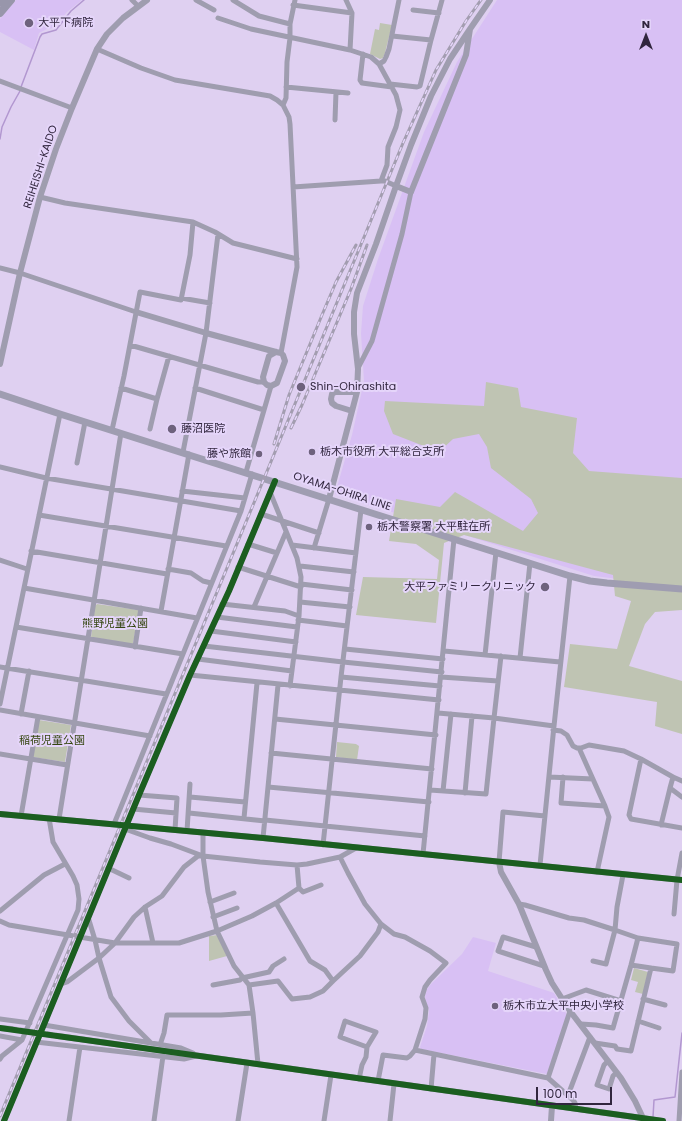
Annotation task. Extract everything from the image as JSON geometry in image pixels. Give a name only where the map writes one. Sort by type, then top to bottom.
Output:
[{"type":"main road","points":[[0,13],[11,0]]},
{"type":"main road","name":"OYAMA-OHIRA LINE","points":[[0,394],[570,576],[606,583],[682,589]]},
{"type":"street","points":[[132,0],[138,6]]},
{"type":"street","name":"REIHEISHI-KAIDO","points":[[0,364],[20,273],[40,197],[72,108],[98,49],[113,27],[147,0]]},
{"type":"street","points":[[196,0],[214,10]]},
{"type":"street","points":[[233,0],[260,16],[290,24]]},
{"type":"street","points":[[346,0],[352,13],[350,50]]},
{"type":"street","points":[[379,64],[384,61],[389,49],[399,0]]},
{"type":"street","points":[[363,54],[360,80],[362,83],[391,86],[420,86],[442,0]]},
{"type":"street","points":[[314,548],[329,499],[357,392],[358,369],[354,334],[354,312],[357,293],[411,145],[431,96],[450,59],[490,0]]},
{"type":"street","points":[[283,105],[286,98],[290,24],[294,2],[352,13]]},
{"type":"street","points":[[413,10],[439,13]]},
{"type":"street","points":[[218,18],[290,38],[350,50],[371,57],[379,64],[396,95],[400,110],[396,127],[388,147],[387,165],[381,181]]},
{"type":"street","points":[[358,369],[372,341],[402,234],[412,192],[466,55],[470,29]]},
{"type":"street","points":[[392,36],[431,40]]},
{"type":"street","points":[[98,49],[147,71],[175,80],[264,94],[277,100],[283,105],[289,117],[294,187],[297,267],[278,352]]},
{"type":"street","points":[[0,81],[72,108]]},
{"type":"street","points":[[286,86],[348,93]]},
{"type":"street","points":[[335,120],[336,92]]},
{"type":"street","points":[[294,187],[385,181],[412,192]]},
{"type":"street","points":[[40,197],[65,203],[193,222],[233,243],[297,259]]},
{"type":"street","points":[[181,298],[190,255],[193,222]]},
{"type":"street","points":[[161,611],[181,501],[195,388],[206,332],[218,234]]},
{"type":"street","points":[[0,268],[20,273],[136,312],[278,352],[283,356],[284,361],[277,383],[271,386],[264,410],[241,511],[114,824]]},
{"type":"street","points":[[112,430],[140,292],[181,300],[181,298],[210,303]]},
{"type":"street","points":[[130,345],[258,382],[264,382],[271,386]]},
{"type":"street","points":[[265,349],[269,356]]},
{"type":"street","points":[[264,382],[263,377],[269,356],[278,352]]},
{"type":"street","points":[[150,429],[169,356]]},
{"type":"street","points":[[121,388],[157,399]]},
{"type":"street","points":[[195,388],[264,410]]},
{"type":"street","points":[[352,411],[336,406],[332,403],[332,394],[335,392],[357,392]]},
{"type":"street","points":[[0,704],[60,414]]},
{"type":"street","points":[[77,463],[85,422]]},
{"type":"street","points":[[59,819],[121,433]]},
{"type":"street","points":[[0,467],[46,478],[241,511]]},
{"type":"street","points":[[4,1121],[125,827],[275,481]]},
{"type":"street","points":[[182,491],[245,498]]},
{"type":"street","points":[[270,492],[300,566],[300,602],[290,686]]},
{"type":"street","points":[[324,844],[341,677],[361,510]]},
{"type":"street","points":[[261,514],[319,533]]},
{"type":"street","points":[[39,515],[226,546]]},
{"type":"street","points":[[254,607],[286,532]]},
{"type":"street","points":[[423,854],[442,675],[454,539]]},
{"type":"street","points":[[248,544],[277,553]]},
{"type":"street","points":[[292,546],[356,553]]},
{"type":"street","points":[[31,551],[100,563],[167,572],[191,573],[203,581],[211,583]]},
{"type":"street","points":[[485,654],[496,552]]},
{"type":"street","points":[[0,560],[27,570]]},
{"type":"street","points":[[520,658],[530,563]]},
{"type":"street","points":[[300,566],[354,572]]},
{"type":"street","points":[[238,568],[266,577],[301,585],[352,590]]},
{"type":"street","points":[[540,866],[570,576]]},
{"type":"street","points":[[24,588],[197,618]]},
{"type":"street","points":[[300,602],[350,607]]},
{"type":"street","points":[[222,604],[285,611],[298,618],[348,626]]},
{"type":"street","points":[[135,647],[141,608]]},
{"type":"street","points":[[217,617],[297,627]]},
{"type":"street","points":[[16,627],[183,654]]},
{"type":"street","points":[[211,631],[296,642]]},
{"type":"street","points":[[204,646],[498,681]]},
{"type":"street","points":[[345,649],[443,659]]},
{"type":"street","points":[[444,651],[560,662]]},
{"type":"street","points":[[430,790],[486,794],[501,656]]},
{"type":"street","points":[[198,660],[292,671]]},
{"type":"street","points":[[0,667],[166,694]]},
{"type":"street","points":[[21,714],[29,671]]},
{"type":"street","points":[[190,676],[439,700]]},
{"type":"street","points":[[341,677],[440,686]]},
{"type":"street","points":[[244,818],[256,682]]},
{"type":"street","points":[[263,838],[278,684]]},
{"type":"street","points":[[0,710],[150,736]]},
{"type":"street","points":[[438,713],[494,718],[554,728],[567,735],[573,746],[579,748],[589,745],[624,751],[682,781]]},
{"type":"street","points":[[444,791],[451,714]]},
{"type":"street","points":[[465,793],[472,716]]},
{"type":"street","points":[[21,816],[38,717]]},
{"type":"street","points":[[275,719],[436,735]]},
{"type":"street","points":[[579,748],[609,817],[597,872]]},
{"type":"street","points":[[271,753],[432,769]]},
{"type":"street","points":[[0,754],[68,765]]},
{"type":"street","points":[[641,759],[629,815],[630,819],[682,828]]},
{"type":"street","points":[[549,777],[593,779]]},
{"type":"street","points":[[563,777],[561,804],[605,806]]},
{"type":"street","points":[[661,825],[673,777]]},
{"type":"street","points":[[187,831],[190,784]]},
{"type":"street","points":[[268,787],[429,802]]},
{"type":"street","points":[[670,788],[682,797]]},
{"type":"street","points":[[139,795],[177,798],[175,830]]},
{"type":"street","points":[[190,797],[245,802]]},
{"type":"street","points":[[133,809],[176,813]]},
{"type":"street","points":[[545,816],[503,812],[499,862],[502,872],[519,904],[552,984],[570,1011],[616,1072],[635,1101],[643,1118]]},
{"type":"street","points":[[189,813],[326,825],[425,836]]},
{"type":"street","points":[[0,814],[114,824],[203,856]]},
{"type":"street","points":[[0,1059],[22,1040],[78,910],[79,899],[77,885],[53,842],[49,818]]},
{"type":"street","points":[[125,827],[263,838],[680,880]]},
{"type":"street","points":[[202,833],[203,856],[210,902],[217,931],[234,966],[249,985],[258,1064]]},
{"type":"street","points":[[60,984],[67,982],[115,944],[134,917],[145,907],[162,896],[184,867],[198,856],[297,865],[340,857],[356,848]]},
{"type":"street","points":[[674,914],[680,880],[682,853]]},
{"type":"street","points":[[340,857],[365,904],[381,924],[394,934],[405,937],[430,951],[446,963],[425,987],[422,997],[426,1008],[425,1019],[415,1050],[407,1058],[383,1055],[378,1081]]},
{"type":"street","points":[[0,911],[44,875],[65,864]]},
{"type":"street","points":[[297,865],[299,888],[303,892],[321,885]]},
{"type":"street","points":[[108,868],[129,878]]},
{"type":"street","points":[[593,961],[606,964],[615,930],[617,907],[623,874]]},
{"type":"street","points":[[0,922],[9,925],[115,944],[179,942],[217,931],[252,916],[299,888]]},
{"type":"street","points":[[210,902],[234,893]]},
{"type":"street","points":[[276,903],[310,961],[325,970],[333,981]]},
{"type":"street","points":[[519,904],[569,918],[584,920],[638,938],[677,944],[673,971],[631,965]]},
{"type":"street","points":[[145,907],[153,943]]},
{"type":"street","points":[[213,917],[237,908]]},
{"type":"street","points":[[88,917],[111,997],[129,1021],[151,1043]]},
{"type":"street","points":[[249,985],[278,981],[292,998],[310,997],[323,991],[360,956],[378,932],[381,924]]},
{"type":"street","points":[[536,947],[503,937],[498,951],[544,966]]},
{"type":"street","points":[[581,1024],[613,1028],[638,938]]},
{"type":"street","points":[[213,985],[240,980],[242,978],[269,972],[273,966],[284,959]]},
{"type":"street","points":[[595,1043],[615,1046],[617,1049],[631,1051],[651,968]]},
{"type":"street","points":[[562,999],[586,990],[621,1001]]},
{"type":"street","points":[[643,999],[665,1005]]},
{"type":"street","points":[[548,1078],[570,1011]]},
{"type":"street","points":[[160,1045],[167,1015],[221,1015],[253,1013]]},
{"type":"street","points":[[0,1019],[30,1023]]},
{"type":"street","points":[[359,1079],[362,1065],[366,1057],[367,1047],[376,1032],[345,1021],[340,1037],[367,1047]]},
{"type":"street","points":[[638,1021],[659,1028]]},
{"type":"street","points":[[44,1025],[181,1048],[198,1056]]},
{"type":"street","points":[[0,1028],[11,1029]]},
{"type":"street","points":[[0,1036],[22,1040]]},
{"type":"street","points":[[58,1036],[663,1121]]},
{"type":"street","points":[[567,1094],[570,1090],[590,1037]]},
{"type":"street","points":[[36,1042],[184,1059],[198,1056]]},
{"type":"street","points":[[69,1121],[80,1047]]},
{"type":"street","points":[[415,1050],[548,1078],[573,1100],[576,1109]]},
{"type":"street","points":[[431,1088],[434,1054]]},
{"type":"street","points":[[154,1121],[163,1056]]},
{"type":"street","points":[[608,1061],[604,1065],[597,1085],[609,1089],[613,1076],[616,1072]]},
{"type":"street","points":[[238,1121],[247,1063]]},
{"type":"street","points":[[679,1121],[682,1072]]},
{"type":"street","points":[[324,1121],[331,1075]]},
{"type":"street","points":[[390,1121],[394,1084]]},
{"type":"street","points":[[551,1121],[552,1106]]},
{"type":"shaded area","name":"大平下病院","points":[[16,0],[82,0],[67,12],[54,28],[47,29],[39,33],[34,50],[0,32],[0,19]]},
{"type":"shaded area","points":[[497,0],[682,0],[682,583],[634,581],[594,576],[335,494],[352,435],[364,381],[361,333],[363,306],[378,259],[424,132],[457,62]]},
{"type":"shaded area","name":"栃木市立大平中央小学校","points":[[473,937],[496,943],[488,971],[554,993],[567,1015],[547,1074],[421,1049],[420,1047],[427,1026],[429,1011],[425,997],[427,989],[462,954]]},
{"type":"green space","points":[[380,23],[392,25],[385,53],[383,58],[380,59],[370,54],[375,29],[379,30]]},
{"type":"green space","points":[[486,382],[518,388],[521,407],[577,418],[573,453],[589,471],[682,478],[682,610],[655,612],[645,624],[629,666],[682,681],[682,734],[655,726],[657,702],[564,687],[570,644],[617,649],[631,601],[615,596],[613,575],[464,535],[444,543],[436,623],[356,615],[363,577],[437,579],[439,560],[416,544],[389,541],[396,499],[440,507],[455,492],[523,531],[538,513],[531,499],[491,468],[487,447],[479,434],[453,439],[439,452],[393,434],[384,411],[385,401],[484,406]]},
{"type":"green space","name":"熊野児童公園","points":[[97,604],[139,610],[133,644],[91,637],[95,606]]},
{"type":"green space","name":"稲荷児童公園","points":[[39,720],[71,725],[65,762],[32,757]]},
{"type":"green space","points":[[337,742],[356,744],[359,746],[357,760],[336,757]]},
{"type":"green space","points":[[218,935],[227,956],[209,961],[209,936]]},
{"type":"green space","points":[[634,968],[648,972],[643,994],[635,992],[638,982],[631,980]]},
{"type":"waterway","points":[[21,87],[42,34],[56,30],[71,11],[84,0]]},
{"type":"waterway","points":[[0,139],[2,127],[20,91]]},
{"type":"waterway","points":[[653,1117],[654,1100],[675,1097],[682,1033]]},
{"type":"tunnel","points":[[11,1029],[58,1036]]},
{"type":"railway","points":[[0,1116],[403,143],[436,70],[466,21],[481,0]]},
{"type":"railway","points":[[274,444],[289,395],[336,282],[356,245]]},
{"type":"railway","points":[[291,428],[351,289],[367,245]]},
{"type":"cycle path","points":[[4,1121],[139,795],[190,675],[229,591],[275,481]]},
{"type":"cycle path","points":[[0,814],[263,838],[682,880]]},
{"type":"cycle path","points":[[0,1028],[663,1121]]},
{"type":"place","name":"大平下病院","points":[[29,23]]},
{"type":"place","name":"Shin-Ohirashita","points":[[301,387]]},
{"type":"place","name":"藤沼医院","points":[[172,429]]},
{"type":"place","name":"栃木市役所 大平総合支所","points":[[312,452]]},
{"type":"place","name":"藤や旅館","points":[[259,454]]},
{"type":"place","name":"栃木警察署 大平駐在所","points":[[369,527]]},
{"type":"place","name":"大平ファミリークリニック","points":[[545,587]]},
{"type":"place","name":"栃木市立大平中央小学校","points":[[495,1006]]}]
